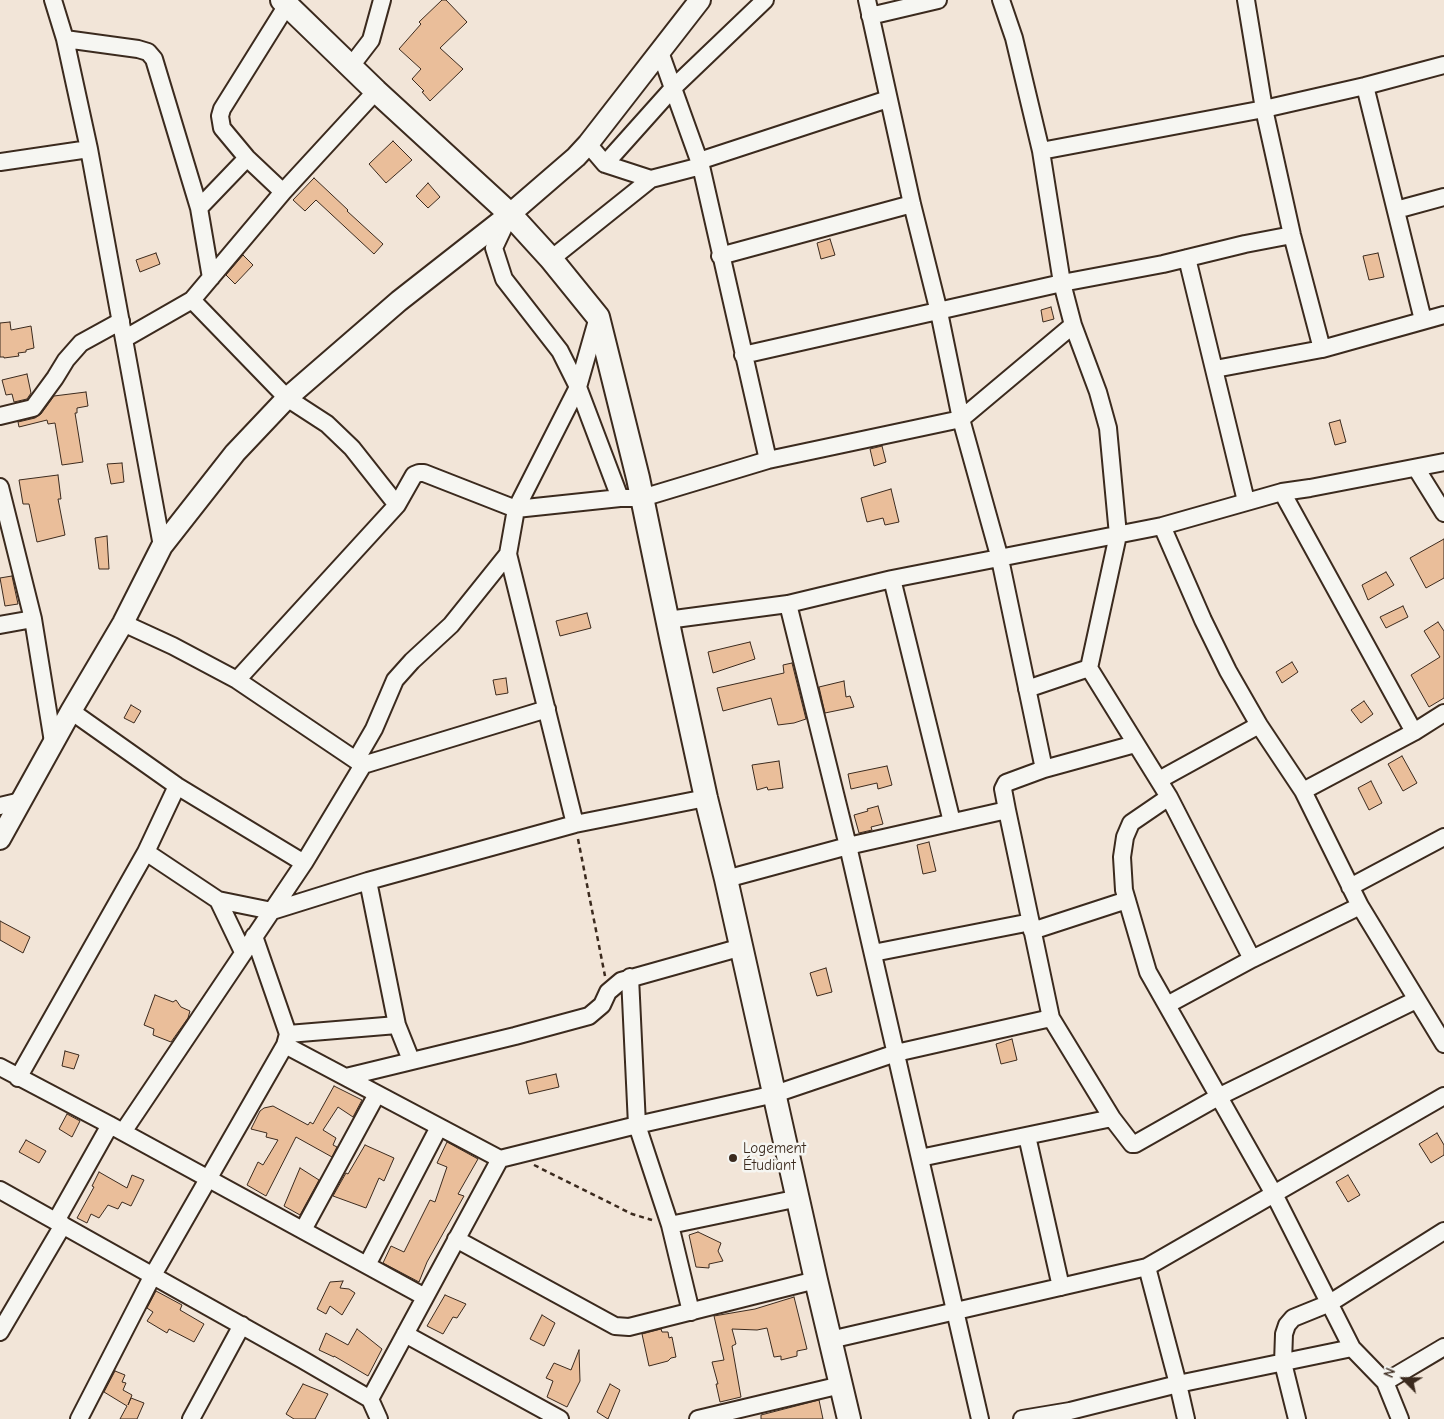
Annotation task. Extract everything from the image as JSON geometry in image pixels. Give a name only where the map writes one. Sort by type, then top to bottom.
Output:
[{"type":"main road","points":[[285,2],[376,91],[510,214],[551,259],[598,316],[642,498],[706,798],[742,947],[849,1419]]},
{"type":"street","points":[[53,0],[65,39],[89,148],[162,546]]},
{"type":"street","points":[[351,66],[371,40],[382,0]]},
{"type":"street","points":[[0,839],[71,711],[124,623],[162,546],[234,453],[287,398],[399,301],[510,214],[576,157],[700,0]]},
{"type":"street","points":[[605,164],[672,88],[765,0]]},
{"type":"street","points":[[938,0],[869,8],[912,204],[939,312],[961,419],[1000,559],[1044,769]]},
{"type":"street","points":[[1001,0],[1014,38],[1041,151],[1062,283],[1073,325],[1098,392],[1108,428],[1118,534],[1089,668],[1169,797],[1252,959]]},
{"type":"street","points":[[1246,0],[1264,109],[1292,235],[1322,350]]},
{"type":"street","points":[[283,192],[246,158],[222,128],[220,116],[222,109],[285,2]]},
{"type":"street","points":[[65,39],[138,49],[148,52],[154,59],[199,208],[211,278]]},
{"type":"street","points":[[660,52],[700,164],[742,355],[768,460]]},
{"type":"street","points":[[1041,151],[1264,109],[1366,86],[1444,65]]},
{"type":"street","points":[[1366,86],[1423,320]]},
{"type":"street","points":[[124,338],[192,300],[283,192],[376,91]]},
{"type":"street","points":[[551,259],[651,179],[888,99]]},
{"type":"street","points":[[588,144],[605,164],[651,179]]},
{"type":"street","points":[[0,162],[89,148]]},
{"type":"street","points":[[199,208],[246,158]]},
{"type":"street","points":[[1396,210],[1444,197]]},
{"type":"street","points":[[720,256],[912,204]]},
{"type":"street","points":[[510,214],[494,248],[504,279],[560,351],[578,387],[620,498]]},
{"type":"street","points":[[742,355],[1062,283],[1292,235]]},
{"type":"street","points":[[1188,258],[1246,501]]},
{"type":"street","points":[[192,300],[287,398],[327,424],[352,448],[397,505]]},
{"type":"street","points":[[1215,369],[1322,350],[1444,315]]},
{"type":"street","points":[[575,824],[508,554],[516,509],[578,387],[598,316]]},
{"type":"street","points":[[0,416],[32,408],[66,360],[81,343],[121,321]]},
{"type":"street","points":[[237,680],[397,505],[414,475],[419,472],[516,509],[620,498],[642,498],[768,460],[961,419],[1073,325]]},
{"type":"street","points":[[667,620],[788,604],[892,579],[1162,526],[1282,492],[1444,462]]},
{"type":"street","points":[[1416,468],[1444,513]]},
{"type":"street","points":[[1282,492],[1414,732]]},
{"type":"street","points":[[1,498],[33,619],[54,742]]},
{"type":"street","points":[[1162,526],[1203,620],[1228,671],[1259,725],[1303,791],[1360,906],[1444,1044]]},
{"type":"street","points":[[0,1332],[59,1223],[116,1128],[243,952],[304,863],[359,762],[395,680],[412,661],[451,625],[508,554]]},
{"type":"street","points":[[892,579],[952,822]]},
{"type":"street","points":[[788,604],[848,846],[980,1419]]},
{"type":"street","points":[[0,625],[33,619]]},
{"type":"street","points":[[124,623],[173,646],[237,680],[359,762],[547,709]]},
{"type":"street","points":[[1027,689],[1089,668]]},
{"type":"street","points":[[71,711],[177,786],[304,863]]},
{"type":"street","points":[[1303,791],[1414,732],[1444,713]]},
{"type":"street","points":[[1159,780],[1259,725]]},
{"type":"street","points":[[1135,744],[1044,769],[1006,783],[1002,789],[1051,1018],[1112,1118],[1130,1142],[1135,1144],[1218,1096],[1416,1000]]},
{"type":"street","points":[[18,1078],[146,852],[177,786]]},
{"type":"street","points":[[1169,797],[1131,823],[1125,837],[1122,857],[1124,890],[1148,972],[1274,1194],[1352,1348],[1385,1382],[1400,1419]]},
{"type":"street","points":[[146,852],[218,900],[272,911],[368,881],[575,824],[706,798]]},
{"type":"street","points":[[0,806],[21,801]]},
{"type":"street","points":[[726,879],[848,846],[1006,810]]},
{"type":"street","points":[[1350,888],[1444,837]]},
{"type":"street","points":[[368,881],[397,1025],[411,1060]]},
{"type":"street","points":[[218,900],[243,952]]},
{"type":"street","points":[[873,953],[1032,926],[1127,900]]},
{"type":"street","points":[[1167,1005],[1252,959],[1360,906]]},
{"type":"street","points":[[254,936],[286,1039],[377,1094],[439,1127],[506,1157],[775,1094],[896,1053],[1051,1018]]},
{"type":"street","points":[[346,1077],[589,1016],[602,1005],[608,992],[621,980],[742,947]]},
{"type":"street","points":[[630,977],[637,1125],[670,1224],[691,1312]]},
{"type":"street","points":[[286,1039],[397,1025]]},
{"type":"street","points":[[80,1419],[153,1275],[286,1039]]},
{"type":"street","points":[[0,1067],[116,1128],[425,1297]]},
{"type":"street","points":[[303,1230],[377,1094]]},
{"type":"street","points":[[830,1340],[1147,1267],[1444,1096]]},
{"type":"street","points":[[920,1158],[1112,1118]]},
{"type":"street","points":[[367,1265],[439,1127]]},
{"type":"street","points":[[1027,1136],[1061,1287]]},
{"type":"street","points":[[370,1399],[456,1239],[506,1157]]},
{"type":"street","points":[[0,1190],[370,1399],[379,1419]]},
{"type":"street","points":[[670,1224],[799,1198]]},
{"type":"street","points":[[1297,1419],[1283,1363],[1284,1334],[1287,1325],[1293,1318],[1330,1303],[1444,1231]]},
{"type":"street","points":[[456,1239],[615,1326],[629,1327],[816,1280]]},
{"type":"street","points":[[1147,1267],[1186,1419]]},
{"type":"street","points":[[191,1419],[242,1325]]},
{"type":"street","points":[[405,1334],[560,1419]]},
{"type":"street","points":[[1385,1382],[1444,1347]]},
{"type":"street","points":[[1022,1419],[1071,1415],[1178,1384],[1352,1348]]},
{"type":"street","points":[[708,1418],[841,1385]]},
{"type":"path","points":[[575,824],[608,992]]},
{"type":"path","points":[[506,1157],[632,1214],[670,1224]]},
{"type":"building","points":[[442,0],[446,0],[467,22],[440,48],[463,69],[430,101],[422,92],[424,91],[412,79],[421,69],[399,49],[421,24],[419,22]]},
{"type":"building","points":[[393,141],[412,160],[386,183],[369,164]]},
{"type":"building","points":[[314,178],[383,244],[374,254],[316,200],[305,211],[293,200]]},
{"type":"building","points":[[428,183],[440,197],[428,208],[416,196]]},
{"type":"building","points":[[830,239],[835,255],[821,259],[817,243]]},
{"type":"building","points":[[156,253],[160,264],[140,272],[136,260]]},
{"type":"building","points":[[1378,253],[1384,277],[1369,280],[1363,256]]},
{"type":"building","points":[[243,255],[253,265],[235,284],[226,275]]},
{"type":"building","points":[[1051,307],[1054,319],[1043,322],[1041,310]]},
{"type":"building","points":[[10,322],[11,330],[31,326],[34,348],[18,353],[19,356],[4,358],[0,357],[0,323]]},
{"type":"building","points":[[27,374],[31,393],[27,399],[14,402],[12,394],[6,395],[2,380]]},
{"type":"building","points":[[86,392],[88,406],[77,408],[77,413],[75,413],[83,462],[62,465],[55,423],[48,424],[47,420],[19,427],[18,422],[35,418],[41,414],[54,396]]},
{"type":"building","points":[[1340,420],[1346,442],[1335,445],[1329,423]]},
{"type":"building","points":[[882,446],[886,462],[874,466],[870,449]]},
{"type":"building","points":[[122,463],[124,482],[111,484],[107,464]]},
{"type":"building","points":[[58,475],[61,499],[58,499],[65,535],[37,542],[29,504],[23,504],[19,480]]},
{"type":"building","points":[[891,489],[899,522],[885,525],[883,518],[867,522],[861,498]]},
{"type":"building","points":[[107,536],[109,569],[99,569],[95,538]]},
{"type":"building","points":[[1444,539],[1444,578],[1426,588],[1410,558]]},
{"type":"building","points":[[1386,572],[1394,585],[1368,600],[1362,585]]},
{"type":"building","points":[[12,576],[18,604],[5,606],[0,578]]},
{"type":"building","points":[[1403,606],[1408,617],[1386,628],[1380,617]]},
{"type":"building","points":[[587,613],[591,628],[560,636],[556,621]]},
{"type":"building","points":[[1438,622],[1444,631],[1444,698],[1429,707],[1411,675],[1440,657],[1424,631]]},
{"type":"building","points":[[750,642],[755,659],[713,673],[708,652]]},
{"type":"building","points":[[1292,662],[1298,672],[1282,683],[1276,672]]},
{"type":"building","points":[[792,663],[806,719],[778,725],[771,698],[723,711],[717,688],[784,673],[783,665]]},
{"type":"building","points":[[506,678],[508,693],[496,695],[493,680]]},
{"type":"building","points":[[844,681],[846,697],[850,696],[854,707],[825,713],[819,687]]},
{"type":"building","points":[[1364,701],[1373,714],[1361,723],[1351,710]]},
{"type":"building","points":[[131,705],[141,711],[134,723],[124,718]]},
{"type":"building","points":[[1402,756],[1417,783],[1403,791],[1388,764]]},
{"type":"building","points":[[779,761],[783,788],[768,790],[767,787],[757,790],[752,765]]},
{"type":"building","points":[[887,766],[892,785],[878,789],[877,783],[851,789],[848,774]]},
{"type":"building","points":[[1371,781],[1382,803],[1369,810],[1358,788]]},
{"type":"building","points":[[878,806],[883,824],[871,827],[872,830],[859,833],[854,815]]},
{"type":"building","points":[[929,842],[936,871],[923,874],[917,845]]},
{"type":"building","points":[[0,921],[30,937],[23,953],[0,940]]},
{"type":"building","points":[[826,968],[832,992],[817,996],[810,973]]},
{"type":"building","points":[[155,995],[173,1002],[176,1000],[181,1007],[190,1011],[188,1018],[171,1042],[153,1035],[154,1029],[144,1025]]},
{"type":"building","points":[[1012,1039],[1017,1060],[1001,1064],[996,1044]]},
{"type":"building","points":[[65,1051],[79,1055],[74,1069],[62,1066]]},
{"type":"building","points":[[556,1074],[559,1087],[529,1094],[526,1081]]},
{"type":"building","points":[[334,1086],[362,1100],[353,1117],[338,1107],[323,1130],[336,1138],[333,1145],[337,1147],[332,1157],[296,1137],[266,1196],[247,1185],[258,1162],[263,1165],[278,1140],[266,1137],[267,1133],[251,1129],[260,1111],[273,1106],[308,1125],[310,1122],[313,1124]]},
{"type":"building","points":[[67,1114],[80,1121],[72,1137],[59,1129]]},
{"type":"building","points":[[1437,1133],[1444,1145],[1444,1155],[1431,1163],[1419,1144]]},
{"type":"building","points":[[26,1140],[46,1151],[39,1163],[19,1152]]},
{"type":"building","points":[[447,1142],[478,1159],[458,1194],[464,1196],[427,1262],[419,1282],[383,1263],[391,1246],[404,1252],[430,1200],[435,1202],[447,1167],[437,1163]]},
{"type":"building","points":[[365,1145],[394,1158],[384,1181],[379,1178],[366,1208],[333,1196]]},
{"type":"building","points":[[300,1168],[319,1180],[300,1215],[284,1206]]},
{"type":"building","points":[[99,1172],[127,1188],[132,1175],[144,1180],[131,1206],[122,1202],[118,1209],[108,1205],[99,1218],[91,1214],[87,1223],[77,1218],[94,1187],[92,1186]]},
{"type":"building","points":[[1348,1175],[1360,1195],[1348,1202],[1336,1182]]},
{"type":"building","points":[[698,1232],[721,1243],[718,1251],[723,1261],[709,1264],[709,1268],[696,1267],[689,1235]]},
{"type":"building","points":[[343,1281],[340,1288],[349,1289],[355,1293],[342,1315],[330,1306],[326,1314],[317,1309],[330,1282]]},
{"type":"building","points":[[156,1291],[182,1305],[180,1310],[204,1324],[194,1342],[169,1329],[167,1333],[147,1321],[153,1312],[147,1308]]},
{"type":"building","points":[[445,1295],[466,1304],[457,1318],[453,1317],[443,1334],[427,1326]]},
{"type":"building","points":[[794,1297],[807,1349],[797,1351],[797,1356],[781,1360],[781,1356],[774,1357],[767,1328],[757,1330],[732,1329],[736,1344],[732,1346],[741,1397],[720,1402],[716,1384],[718,1384],[712,1362],[724,1360],[714,1316],[755,1309]]},
{"type":"building","points":[[542,1315],[555,1323],[544,1346],[530,1339]]},
{"type":"building","points":[[357,1329],[382,1349],[368,1376],[334,1356],[319,1350],[326,1333],[348,1345]]},
{"type":"building","points":[[661,1329],[662,1332],[668,1332],[669,1338],[672,1337],[676,1357],[649,1366],[642,1334]]},
{"type":"building","points":[[579,1350],[580,1381],[567,1407],[547,1397],[553,1381],[546,1378],[554,1363],[571,1370]]},
{"type":"building","points":[[115,1371],[125,1375],[122,1382],[126,1383],[123,1390],[132,1395],[128,1405],[131,1398],[144,1403],[137,1419],[120,1419],[127,1406],[104,1392]]},
{"type":"building","points":[[303,1384],[328,1394],[315,1419],[294,1419],[286,1414]]},
{"type":"building","points":[[610,1384],[620,1390],[608,1419],[597,1412]]},
{"type":"building","points":[[819,1400],[823,1419],[761,1419],[761,1415]]},
{"type":"place","name":"Logement Étudiant","points":[[733,1158]]}]
